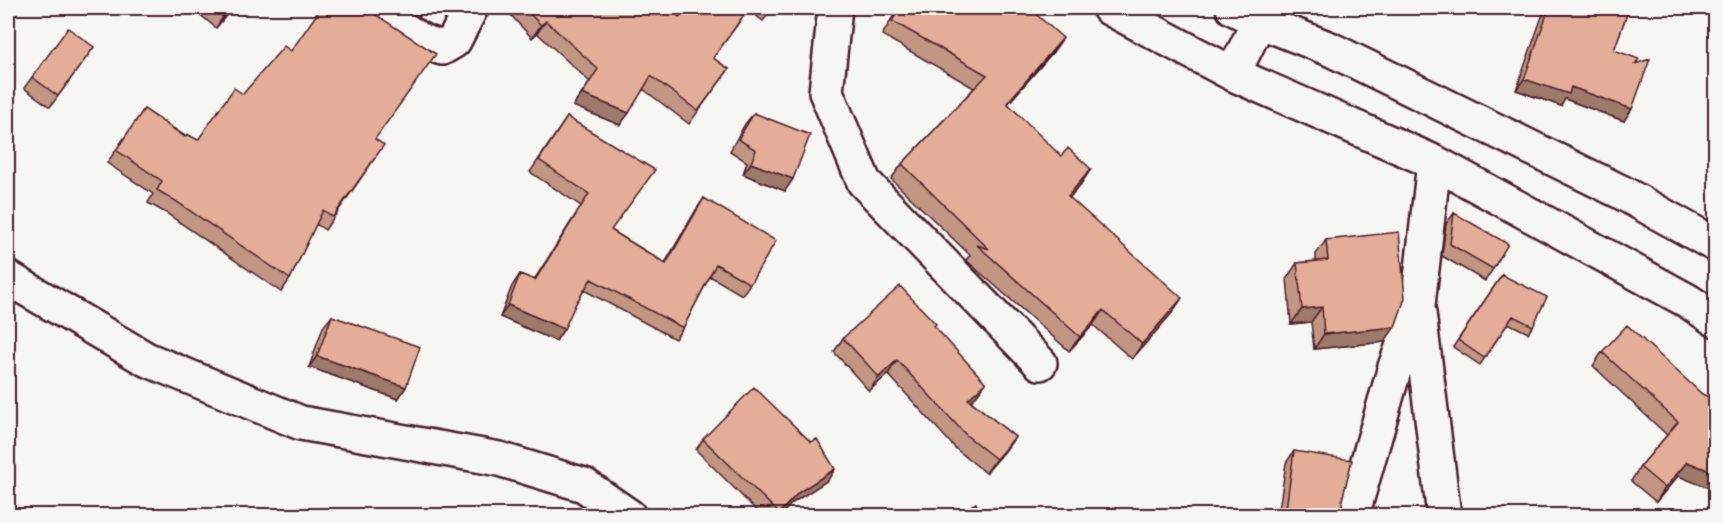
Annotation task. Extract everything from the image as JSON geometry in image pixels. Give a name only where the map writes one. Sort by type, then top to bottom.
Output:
[{"type":"street","points":[[371,8],[422,41],[442,48],[454,41],[471,8]]},
{"type":"street","points":[[835,8],[826,92],[864,182],[1040,363]]},
{"type":"street","points":[[1109,8],[1233,74],[1434,162],[1688,301],[1716,320]]},
{"type":"street","points":[[1233,74],[1246,14],[1330,49],[1548,156],[1621,192],[1716,245]]},
{"type":"street","points":[[1434,162],[1418,305],[1444,516]]},
{"type":"street","points":[[8,278],[146,359],[301,423],[500,459],[584,485],[629,516]]},
{"type":"street","points":[[1352,516],[1395,367],[1418,305]]},
{"type":"building","points":[[211,8],[231,8],[223,17]]},
{"type":"building","points":[[321,8],[366,8],[436,54],[375,139],[384,145],[333,217],[323,210],[290,279],[157,190],[162,181],[116,150],[144,109],[185,137],[187,134],[198,140],[234,88],[243,94],[284,46],[291,51]]},
{"type":"building","points":[[524,8],[669,8],[679,17],[686,8],[749,8],[713,58],[729,69],[698,111],[651,76],[629,113],[582,94],[598,69],[546,21],[541,25]]},
{"type":"building","points":[[900,8],[1029,8],[1063,38],[1007,103],[1061,156],[1068,148],[1091,169],[1068,196],[1182,298],[1142,344],[1103,310],[1080,337],[977,245],[989,249],[902,164],[987,75],[892,21]]},
{"type":"building","points":[[1549,8],[1629,8],[1614,50],[1639,59],[1635,64],[1650,59],[1632,109],[1571,87],[1569,94],[1524,79]]},
{"type":"building","points":[[68,28],[94,47],[58,96],[32,77]]},
{"type":"building","points":[[754,113],[810,135],[793,179],[751,163],[756,150],[738,139]]},
{"type":"building","points":[[567,117],[655,170],[611,230],[666,264],[704,198],[776,241],[750,284],[716,264],[683,328],[591,279],[564,329],[508,305],[520,274],[535,280],[589,194],[539,160]]},
{"type":"building","points":[[1454,213],[1508,244],[1493,269],[1450,244]]},
{"type":"building","points":[[1399,232],[1405,298],[1395,327],[1324,334],[1322,307],[1302,309],[1297,263],[1328,260],[1326,240]]},
{"type":"building","points":[[1502,275],[1547,297],[1533,326],[1513,316],[1484,358],[1458,340]]},
{"type":"building","points":[[900,286],[986,383],[968,399],[1015,437],[996,459],[966,435],[897,360],[879,377],[843,338]]},
{"type":"building","points":[[332,316],[420,347],[406,387],[317,356]]},
{"type":"building","points":[[1627,325],[1702,394],[1716,400],[1716,473],[1687,462],[1665,488],[1640,467],[1678,422],[1602,352]]},
{"type":"building","points":[[754,387],[811,442],[817,439],[835,469],[799,492],[779,513],[703,439]]},
{"type":"building","points":[[1294,451],[1352,460],[1342,500],[1343,516],[1285,516]]},
{"type":"building","points":[[976,503],[982,516],[951,516]]}]
